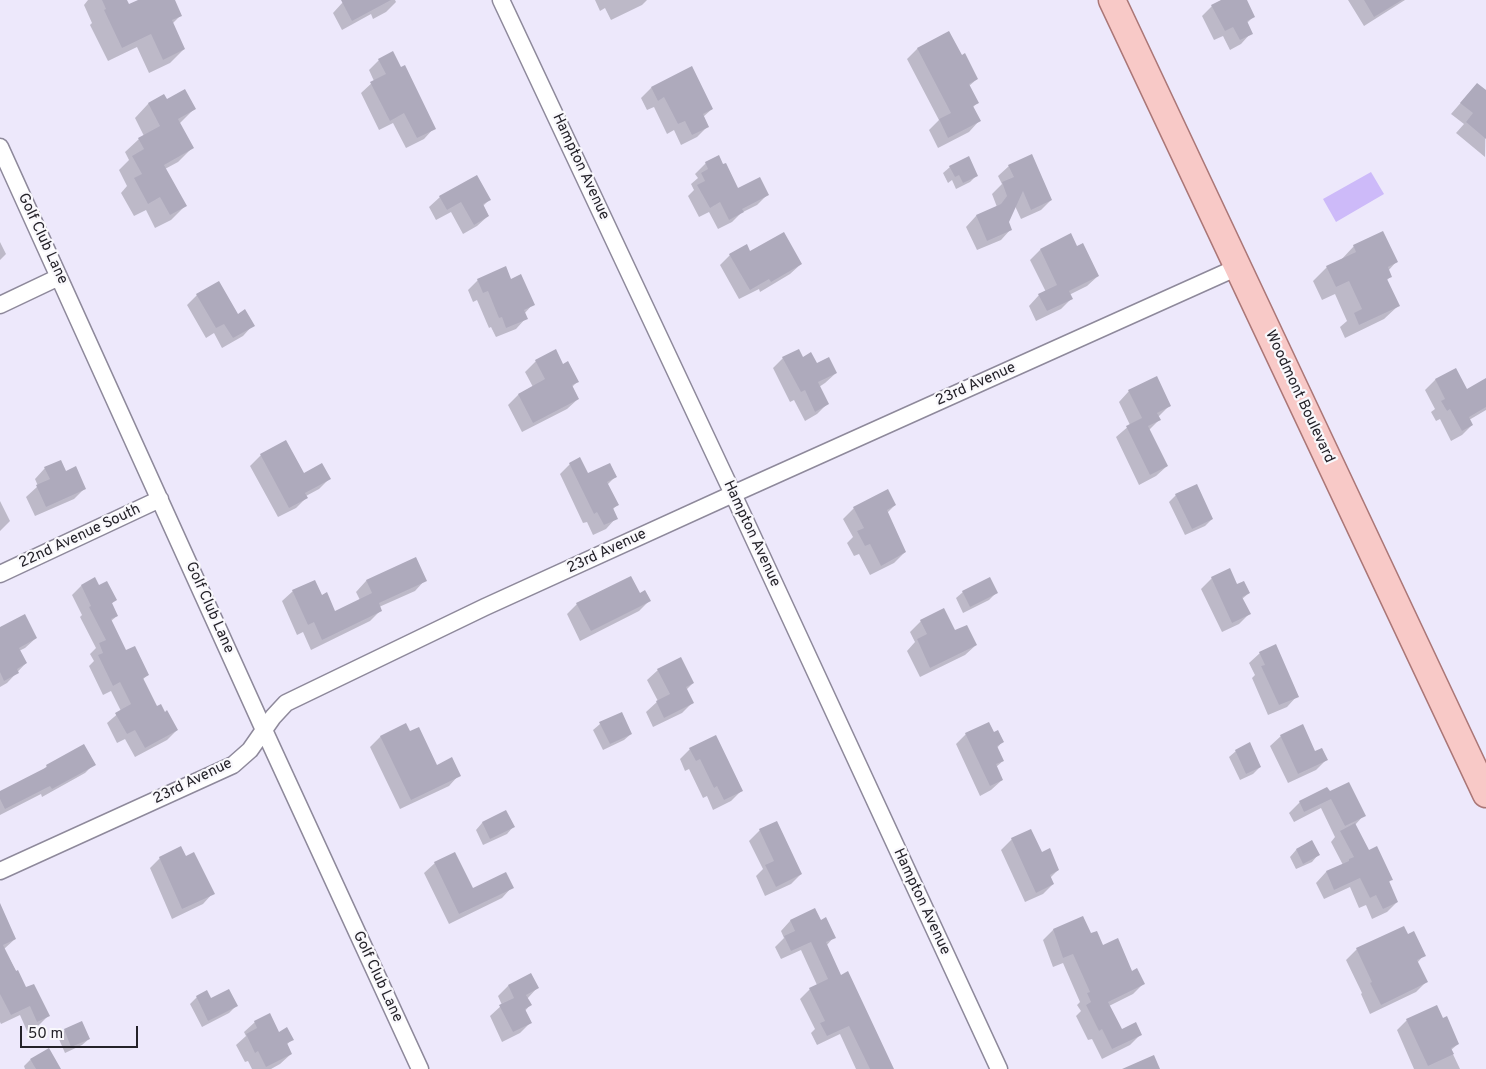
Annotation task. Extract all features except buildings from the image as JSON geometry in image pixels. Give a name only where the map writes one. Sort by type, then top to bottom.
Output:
[{"type":"main road","name":"Woodmont Boulevard","points":[[1112,0],[1486,794]]},
{"type":"street","name":"Hampton Avenue","points":[[501,0],[733,494],[999,1069]]},
{"type":"street","name":"Golf Club Lane","points":[[0,147],[420,1069]]},
{"type":"street","name":"23rd Avenue","points":[[0,871],[232,765],[250,750],[273,717],[286,703],[485,607],[1238,267]]},
{"type":"street","points":[[0,305],[59,277]]},
{"type":"street","name":"22nd Avenue South","points":[[0,574],[160,499]]},
{"type":"shaded area","points":[[1371,172],[1384,194],[1336,222],[1323,199]]}]
